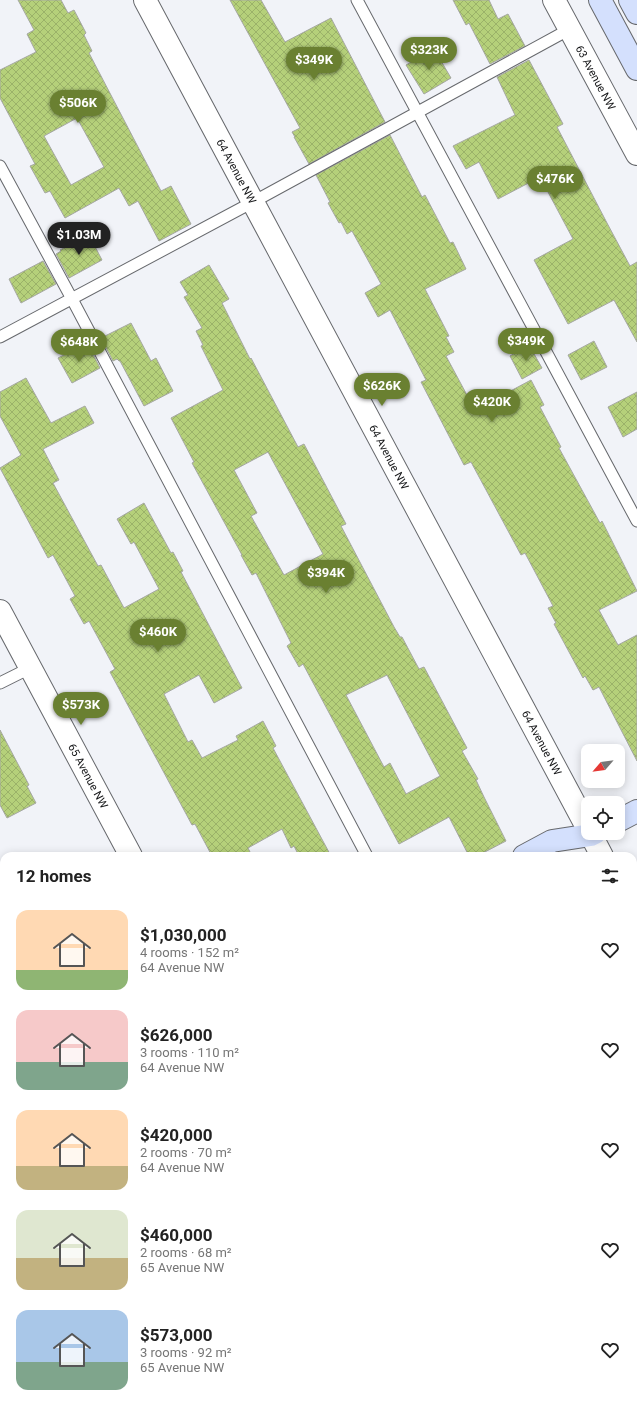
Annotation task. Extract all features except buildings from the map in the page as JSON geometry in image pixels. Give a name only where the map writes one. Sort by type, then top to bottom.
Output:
[{"type":"street","name":"64 Avenue NW","points":[[145,0],[581,814]]},
{"type":"street","name":"63 Avenue NW","points":[[554,0],[637,154]]},
{"type":"street","points":[[600,0],[637,69]]},
{"type":"street","points":[[630,0],[637,13]]},
{"type":"street","name":"65 Avenue NW","points":[[0,611],[129,852]]},
{"type":"street","points":[[625,817],[637,811]]},
{"type":"street","points":[[531,852],[552,841],[581,835]]},
{"type":"street","points":[[575,852],[585,840]]},
{"type":"street","name":"64 Avenue NW","points":[[594,840],[600,852]]},
{"type":"lane","points":[[357,0],[637,521]]},
{"type":"lane","points":[[0,337],[253,202],[570,29]]},
{"type":"lane","points":[[0,166],[365,852]]},
{"type":"lane","points":[[0,683],[30,668]]}]
